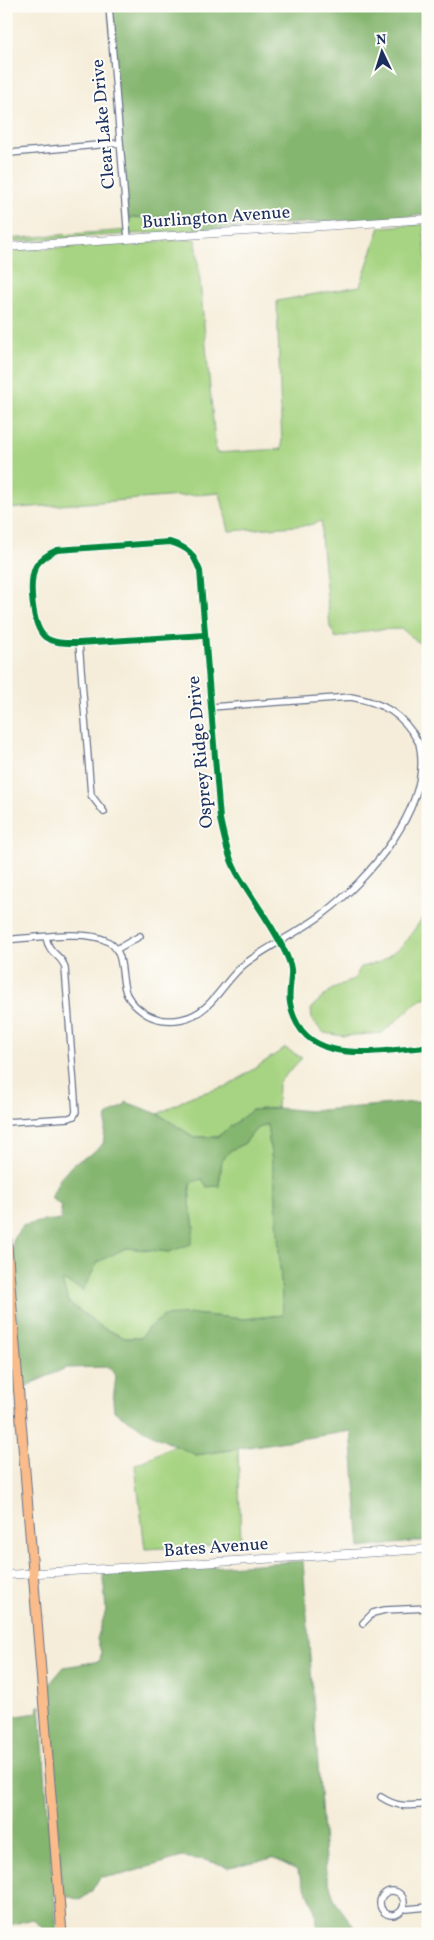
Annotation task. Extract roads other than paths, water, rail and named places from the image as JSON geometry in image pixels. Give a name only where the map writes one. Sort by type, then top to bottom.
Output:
[{"type":"main road","points":[[6,1233],[62,1934]]},
{"type":"street","name":"Clear Lake Drive","points":[[109,6],[128,239]]},
{"type":"street","points":[[10,153],[120,143]]},
{"type":"street","name":"Burlington Avenue","points":[[6,247],[428,219]]},
{"type":"street","name":"Osprey Ridge Drive","points":[[206,635],[79,644],[60,643],[46,637],[37,625],[31,582],[35,567],[44,556],[57,550],[170,542],[184,546],[194,556],[200,571],[206,635],[220,818],[226,844],[236,871],[288,958],[291,969],[289,1001],[294,1020],[308,1037],[323,1048],[344,1052],[428,1047]]},
{"type":"street","points":[[79,644],[91,795],[104,812]]},
{"type":"street","points":[[211,707],[351,697],[372,701],[393,712],[410,727],[421,747],[426,765],[426,779]]},
{"type":"street","points":[[6,940],[84,935],[98,936],[109,941],[117,949],[128,996],[137,1008],[148,1016],[165,1021],[182,1020],[196,1015],[209,1006],[238,969],[322,914],[367,877],[406,833]]},
{"type":"street","points":[[117,949],[140,936]]},
{"type":"street","points":[[6,1122],[70,1118],[76,1112],[65,966],[62,960],[50,949],[46,937]]},
{"type":"street","name":"Bates Avenue","points":[[6,1575],[428,1549]]},
{"type":"street","points":[[364,1623],[373,1613],[385,1610],[428,1608]]},
{"type":"street","points":[[381,1797],[392,1804],[404,1806],[428,1804]]},
{"type":"street","points":[[403,1908],[403,1899],[397,1892],[388,1892],[381,1898],[380,1907],[386,1914],[396,1914],[403,1908],[428,1907]]}]
